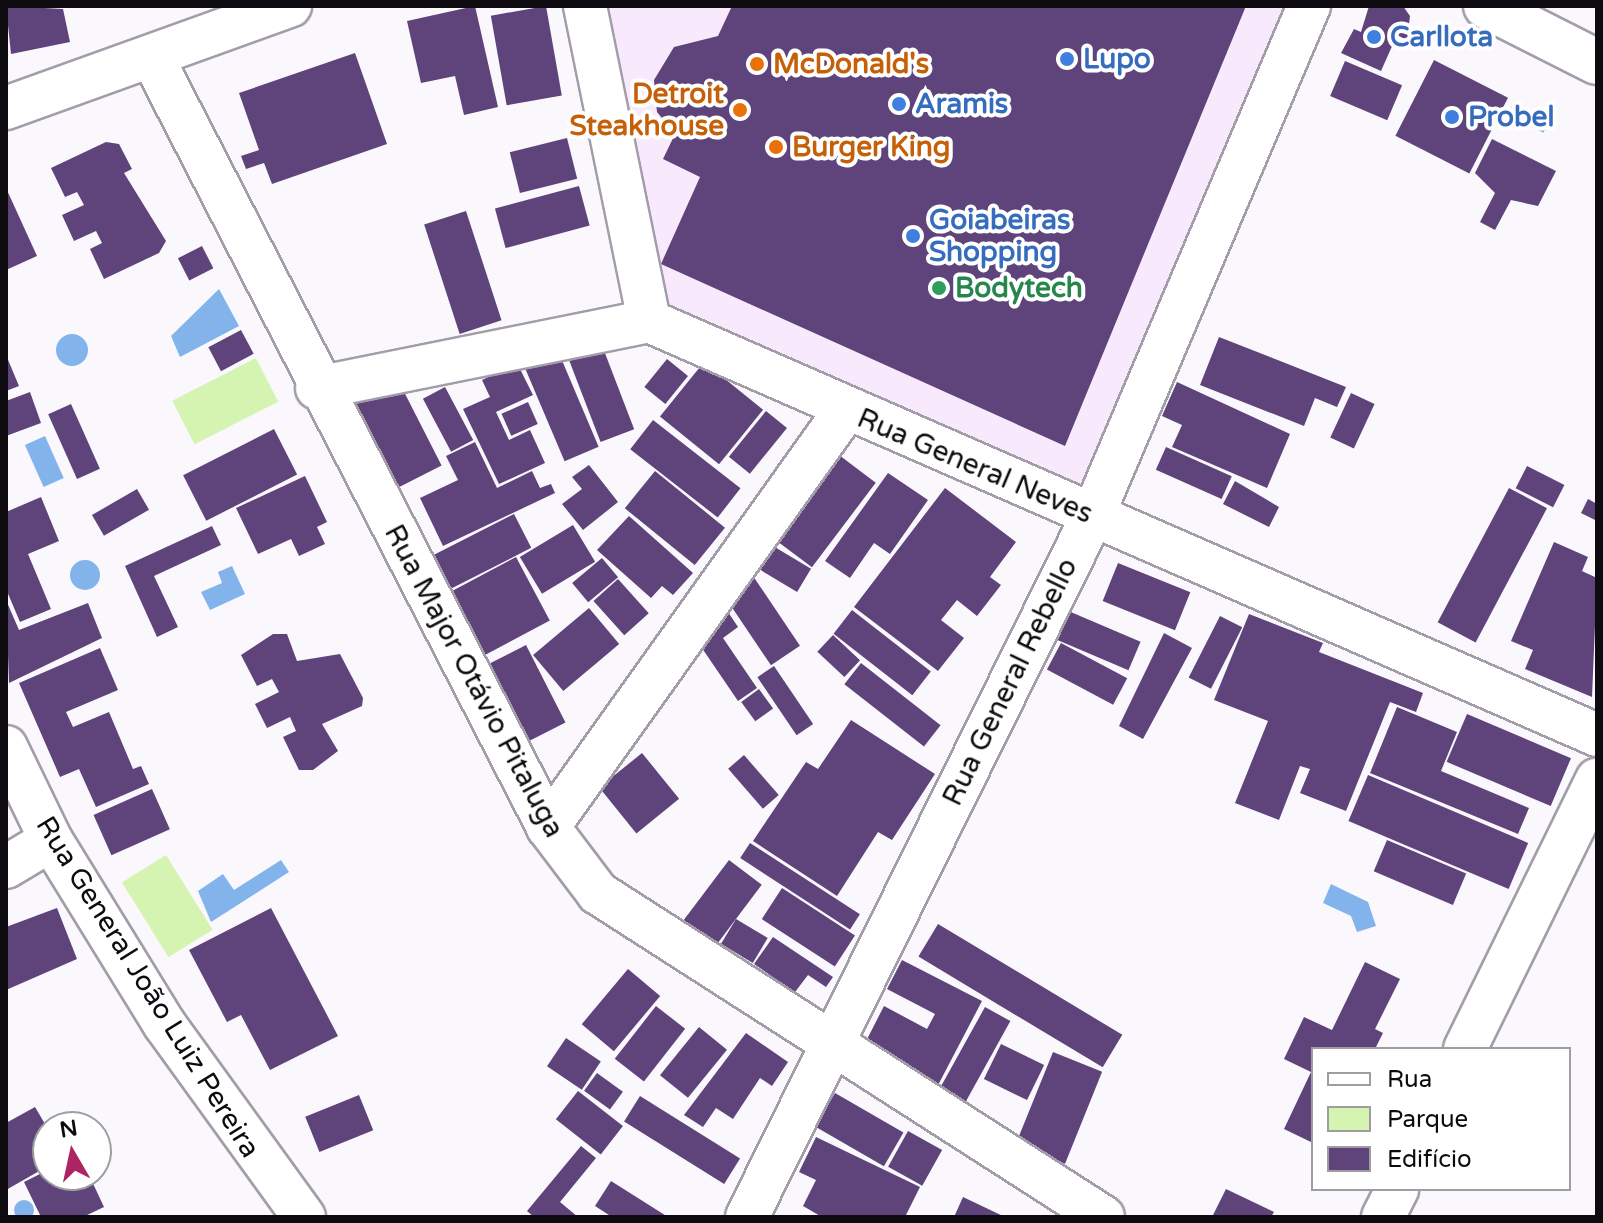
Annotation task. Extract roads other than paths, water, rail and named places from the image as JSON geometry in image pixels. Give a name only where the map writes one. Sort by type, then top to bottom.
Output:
[{"type":"main road","points":[[1486,6],[1597,62]]},
{"type":"street","points":[[6,108],[290,6]]},
{"type":"street","points":[[317,388],[649,321],[585,6]]},
{"type":"street","name":"Rua General Rebello","points":[[747,1217],[831,1041],[1093,515],[1309,6]]},
{"type":"street","name":"Rua Major Otávio Pitaluga","points":[[152,57],[317,388],[548,827],[598,893],[705,969],[831,1041],[1103,1217]]},
{"type":"street","name":"Rua General Neves","points":[[649,321],[845,411],[1093,515],[1597,735]]},
{"type":"street","points":[[548,827],[845,411]]},
{"type":"street","name":"Rua General João Luiz Pereira","points":[[6,747],[51,840],[165,1025],[304,1217]]},
{"type":"street","points":[[1466,1047],[1597,780]]},
{"type":"street","points":[[6,867],[51,840]]},
{"type":"street","points":[[1383,1217],[1396,1191]]},
{"type":"water","points":[[1514,102],[1550,120],[1543,133],[1508,114]]},
{"type":"water","points":[[219,289],[239,326],[180,357],[171,336]]},
{"type":"water","points":[[72,334],[83,339],[88,350],[83,361],[72,366],[61,361],[56,350],[61,339]]},
{"type":"water","points":[[45,436],[64,478],[44,487],[25,445]]},
{"type":"water","points":[[85,560],[96,564],[100,575],[96,586],[85,590],[74,586],[70,575],[74,564]]},
{"type":"water","points":[[232,566],[245,594],[210,610],[201,592],[222,583],[218,572]]},
{"type":"water","points":[[281,860],[289,872],[211,922],[198,891],[223,874],[234,890]]},
{"type":"water","points":[[1331,884],[1368,902],[1376,926],[1357,932],[1351,916],[1323,903]]},
{"type":"water","points":[[24,1200],[31,1203],[34,1210],[31,1217],[24,1220],[17,1217],[14,1210],[17,1203]]},
{"type":"place","name":"Carllota","points":[[1374,37]]},
{"type":"place","name":"Lupo","points":[[1067,59]]},
{"type":"place","name":"McDonald's","points":[[757,64]]},
{"type":"place","name":"Aramis","points":[[899,104]]},
{"type":"place","name":"Detroit Steakhouse","points":[[740,110]]},
{"type":"place","name":"Probel","points":[[1452,117]]},
{"type":"place","name":"Burger King","points":[[776,147]]},
{"type":"place","name":"Goiabeiras Shopping","points":[[913,236]]},
{"type":"place","name":"Bodytech","points":[[939,288]]}]
